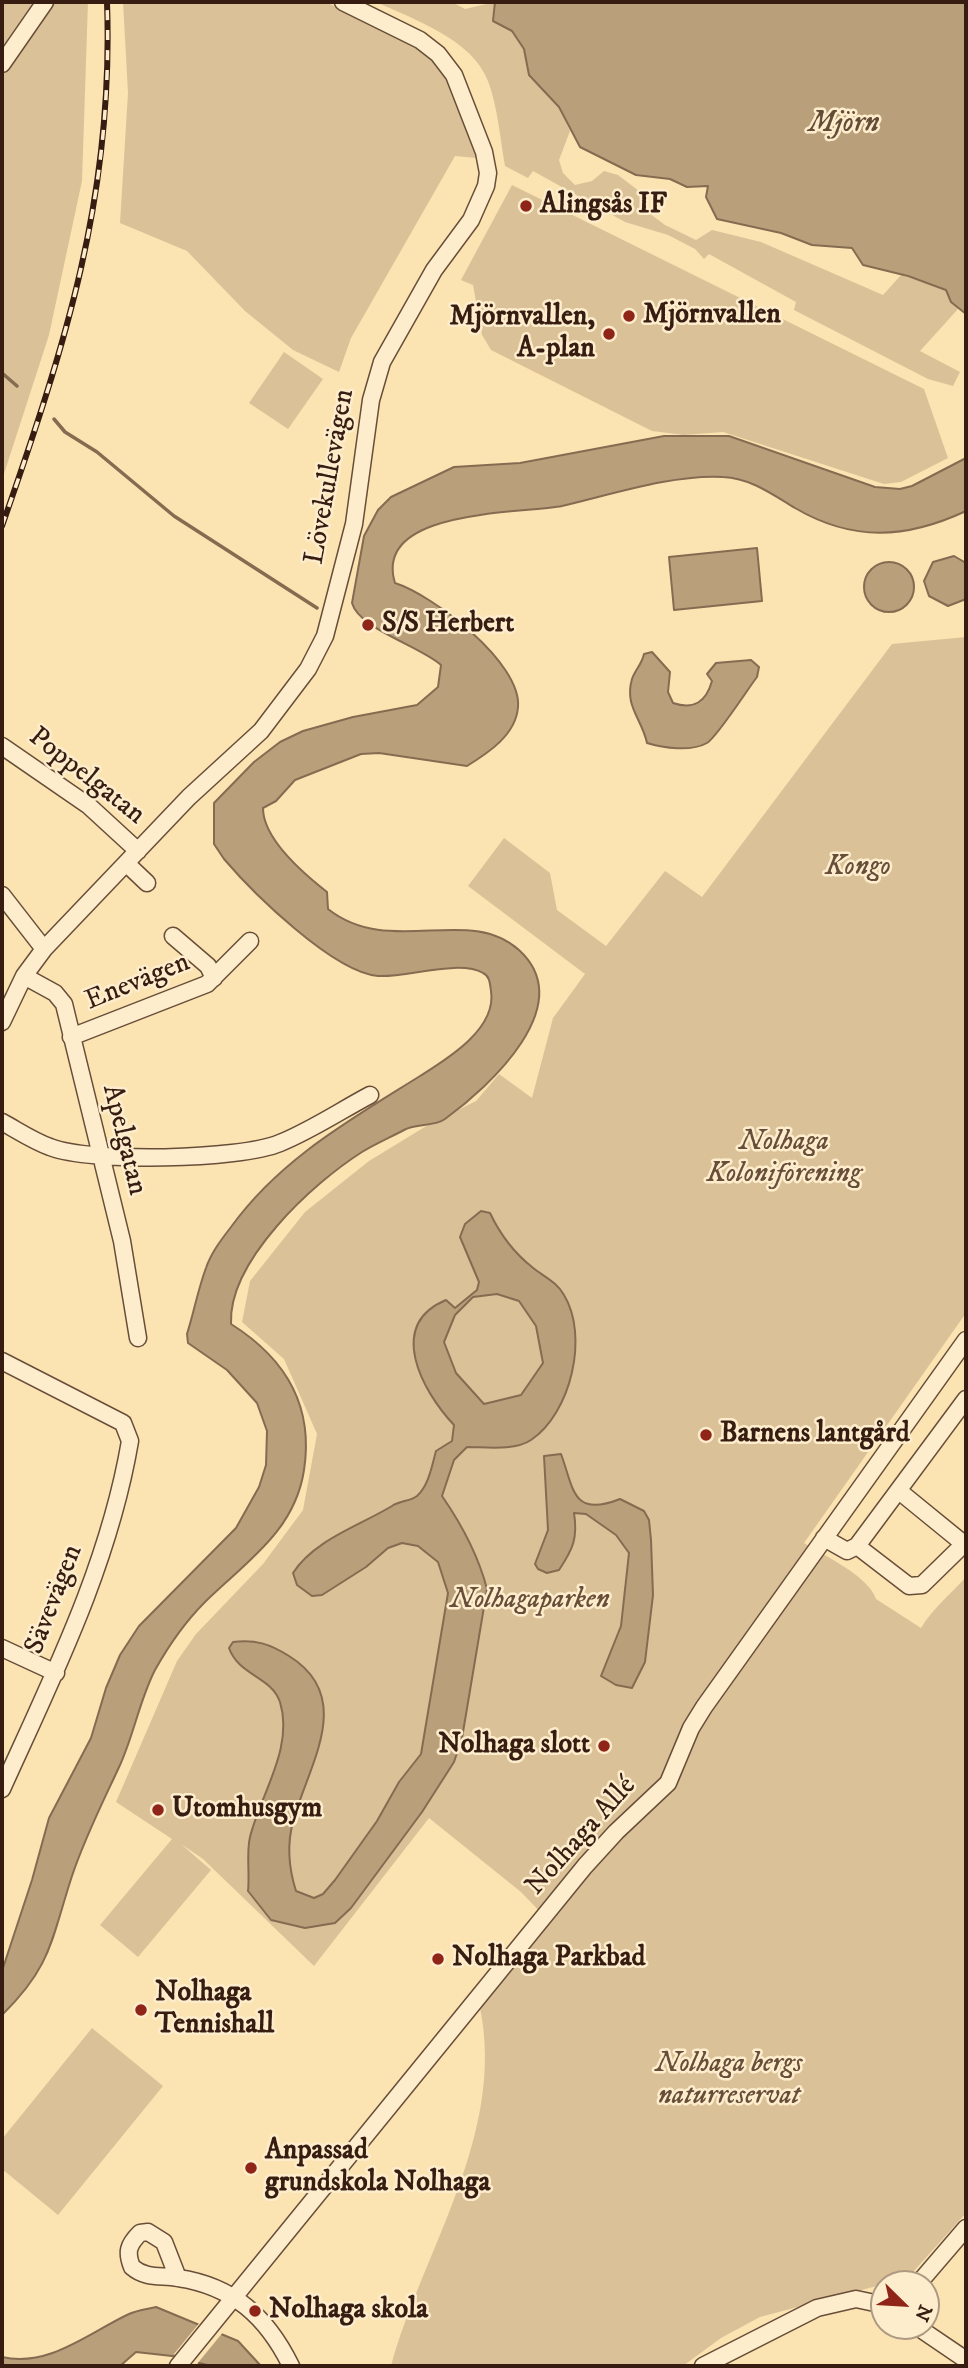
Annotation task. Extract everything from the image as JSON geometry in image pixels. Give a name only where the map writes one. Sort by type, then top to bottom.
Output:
[{"type":"street","points":[[2,64],[44,2]]},
{"type":"street","name":"Lövekullevägen","points":[[2,1022],[24,976],[44,949],[138,851],[261,731],[299,684],[317,652],[331,615],[354,524],[371,400],[382,362],[428,280],[471,220],[486,186],[484,152],[454,75],[438,54],[420,40],[343,2]]},
{"type":"street","name":"Poppelgatan","points":[[2,746],[89,806],[138,851]]},
{"type":"street","points":[[127,864],[147,883]]},
{"type":"street","points":[[2,895],[44,949]]},
{"type":"street","points":[[173,936],[208,966],[215,978]]},
{"type":"street","name":"Enevägen","points":[[71,1037],[121,1020],[215,978],[250,941]]},
{"type":"street","name":"Apelgatan","points":[[24,976],[55,992],[64,1004],[99,1156],[122,1241],[138,1338]]},
{"type":"street","points":[[2,1122],[50,1147],[99,1156],[219,1154],[258,1150],[279,1143],[370,1095]]},
{"type":"street","name":"Nolhaga Allé","points":[[180,2364],[585,1866],[616,1832],[668,1783],[691,1728],[704,1707],[966,1340]]},
{"type":"street","name":"Sävevägen","points":[[2,1362],[123,1423],[128,1430],[130,1441],[95,1574],[56,1673],[2,1789]]},
{"type":"street","points":[[824,1538],[848,1551],[857,1546],[966,1399]]},
{"type":"street","points":[[857,1546],[909,1586],[922,1585],[965,1543],[899,1491]]},
{"type":"street","points":[[2,1648],[56,1673]]},
{"type":"street","points":[[930,2270],[966,2228]]},
{"type":"street","points":[[178,2278],[234,2295],[261,2319],[291,2366]]},
{"type":"street","points":[[703,2366],[817,2308],[862,2300],[870,2302]]},
{"type":"street","points":[[937,2340],[966,2360]]},
{"type":"green space","points":[[2,2],[88,2],[82,181],[49,335],[2,480]]},
{"type":"green space","points":[[123,2],[326,2],[423,51],[443,73],[463,115],[477,158],[455,156],[351,338],[339,372],[293,350],[245,311],[187,251],[120,223],[128,93]]},
{"type":"green space","points":[[376,2],[452,2],[465,9],[495,2],[493,21],[512,31],[524,49],[529,75],[559,107],[570,131],[559,160],[563,173],[575,185],[592,181],[604,171],[618,175],[639,191],[641,207],[665,225],[696,240],[712,230],[761,242],[883,295],[901,275],[946,290],[958,309],[920,351],[960,372],[953,386],[928,379],[794,310],[796,302],[709,254],[704,259],[695,249],[668,235],[625,222],[533,171],[528,178],[505,166],[494,102],[480,66],[469,53],[440,32]]},
{"type":"green space","name":"Mjörnvallen","points":[[512,185],[924,389],[948,458],[901,482],[884,484],[723,432],[684,435],[652,431],[491,350],[482,335],[473,285],[461,280]]},
{"type":"green space","points":[[284,352],[323,379],[288,429],[249,403]]},
{"type":"green space","points":[[966,637],[966,1313],[804,1543],[865,1582],[876,1599],[921,1628],[966,1577],[966,2213],[915,2270],[870,2270],[870,2288],[760,2317],[721,2338],[683,2366],[391,2366],[472,2146],[482,2101],[485,2055],[480,2008],[549,1921],[521,1892],[429,1818],[314,1966],[203,1859],[181,1844],[211,1870],[138,1957],[100,1925],[172,1839],[116,1802],[177,1661],[196,1634],[263,1564],[303,1510],[317,1434],[284,1359],[242,1322],[250,1281],[305,1212],[369,1161],[428,1125],[476,1101],[499,1074],[532,1098],[553,1018],[585,974],[468,886],[504,838],[550,873],[557,910],[606,946],[665,871],[702,897],[892,644]]},
{"type":"green space","points":[[92,2028],[163,2086],[58,2215],[2,2169],[2,2139]]},
{"type":"water","name":"Mjörn","points":[[495,2],[966,2],[966,314],[951,302],[946,290],[908,276],[863,265],[852,248],[812,245],[781,233],[717,219],[706,197],[708,186],[687,187],[670,179],[636,175],[580,147],[559,107],[529,75],[524,49],[512,31],[493,21]]},
{"type":"water","points":[[664,436],[729,436],[875,487],[900,489],[912,486],[966,458],[966,511],[922,527],[901,531],[859,531],[817,519],[742,480],[704,477],[642,486],[562,506],[455,519],[427,528],[406,540],[394,558],[395,583],[431,601],[452,616],[491,652],[506,671],[515,690],[518,707],[512,726],[500,742],[467,766],[379,753],[361,754],[295,780],[276,801],[263,808],[265,820],[286,855],[327,892],[328,909],[352,923],[377,930],[476,931],[499,937],[519,950],[535,972],[539,995],[534,1019],[504,1066],[464,1105],[436,1123],[409,1128],[378,1143],[342,1166],[298,1203],[277,1226],[243,1275],[234,1300],[231,1324],[267,1352],[292,1385],[300,1404],[306,1446],[299,1492],[280,1528],[252,1559],[205,1602],[172,1643],[155,1670],[125,1753],[88,1833],[48,1951],[31,1982],[2,2015],[2,1971],[49,1818],[91,1738],[106,1688],[120,1655],[139,1626],[236,1528],[259,1487],[266,1465],[267,1431],[257,1403],[227,1370],[188,1343],[187,1334],[211,1257],[231,1227],[271,1181],[342,1125],[456,1052],[478,1030],[491,1005],[488,978],[473,969],[447,968],[378,976],[339,961],[317,946],[274,910],[224,859],[214,844],[214,803],[254,762],[280,742],[303,731],[353,717],[417,705],[438,687],[441,665],[366,621],[352,603],[364,536],[378,510],[391,497],[454,467],[520,463]]},
{"type":"water","points":[[757,548],[762,601],[674,610],[669,557]]},
{"type":"water","points":[[954,556],[966,563],[966,599],[948,606],[929,596],[924,581],[933,562]]},
{"type":"water","points":[[889,562],[907,569],[914,587],[907,605],[889,612],[871,605],[864,587],[871,569]]},
{"type":"water","points":[[652,652],[670,672],[668,692],[673,703],[680,705],[693,705],[703,699],[712,681],[707,674],[716,663],[751,660],[759,667],[757,677],[712,739],[693,748],[669,748],[647,743],[630,697],[633,676],[644,654]]},
{"type":"water","points":[[481,1211],[490,1213],[513,1249],[561,1290],[571,1312],[575,1331],[572,1373],[557,1412],[545,1428],[531,1440],[517,1446],[467,1447],[454,1460],[442,1496],[469,1540],[487,1589],[462,1738],[454,1762],[422,1812],[351,1908],[335,1923],[305,1928],[271,1920],[248,1891],[248,1850],[255,1820],[280,1753],[283,1719],[276,1693],[240,1665],[229,1648],[233,1642],[248,1641],[275,1648],[309,1673],[320,1692],[324,1712],[322,1734],[293,1822],[289,1848],[296,1891],[314,1898],[323,1894],[335,1880],[377,1821],[399,1782],[421,1754],[448,1593],[438,1562],[418,1546],[402,1543],[388,1548],[366,1567],[322,1595],[312,1596],[297,1585],[293,1573],[302,1561],[325,1543],[395,1504],[417,1496],[427,1481],[436,1451],[452,1441],[454,1425],[431,1395],[422,1377],[414,1342],[417,1325],[428,1311],[446,1300],[455,1308],[477,1290],[479,1282],[460,1237],[465,1224]],"holes":[[[497,1294],[519,1301],[536,1326],[543,1363],[521,1395],[484,1404],[456,1373],[444,1342],[455,1315],[473,1297]]]},
{"type":"water","points":[[561,1454],[577,1497],[592,1505],[620,1499],[644,1511],[649,1520],[653,1595],[645,1662],[632,1688],[616,1685],[601,1676],[621,1626],[629,1553],[616,1535],[586,1514],[574,1513],[573,1543],[559,1570],[547,1573],[538,1569],[535,1564],[548,1530],[544,1456]]},
{"type":"water","points":[[156,2307],[238,2341],[261,2366],[211,2366],[172,2356],[136,2352],[120,2366],[2,2366],[2,2357],[19,2359],[53,2353],[129,2314]]},
{"type":"pier","points":[[201,2321],[224,2331],[197,2364],[184,2362],[174,2354]]},
{"type":"waterway","points":[[2,373],[17,386]]},
{"type":"waterway","points":[[54,419],[65,432],[97,452],[174,516],[317,608]]},
{"type":"railway","points":[[2,526],[46,395],[81,269],[102,140],[107,73],[107,2]]},
{"type":"place","name":"Alingsås IF","points":[[526,206]]},
{"type":"place","name":"Mjörnvallen","points":[[629,316]]},
{"type":"place","name":"Mjörnvallen, A-plan","points":[[609,334]]},
{"type":"place","name":"S/S Herbert","points":[[368,625]]},
{"type":"place","name":"Barnens lantgård","points":[[706,1435]]},
{"type":"place","name":"Nolhaga slott","points":[[604,1746]]},
{"type":"place","name":"Utomhusgym","points":[[158,1810]]},
{"type":"place","name":"Nolhaga Parkbad","points":[[438,1959]]},
{"type":"place","name":"Nolhaga Tennishall","points":[[141,2010]]},
{"type":"place","name":"Anpassad grundskola Nolhaga","points":[[251,2168]]},
{"type":"place","name":"Nolhaga skola","points":[[255,2311]]},
{"type":"park label","name":"Kongo","points":[[858,868]]},
{"type":"park label","name":"Nolhaga Koloniförening","points":[[784,1159]]},
{"type":"park label","name":"Nolhagaparken","points":[[530,1601]]},
{"type":"park label","name":"Nolhaga bergs naturreservat","points":[[729,2081]]}]
